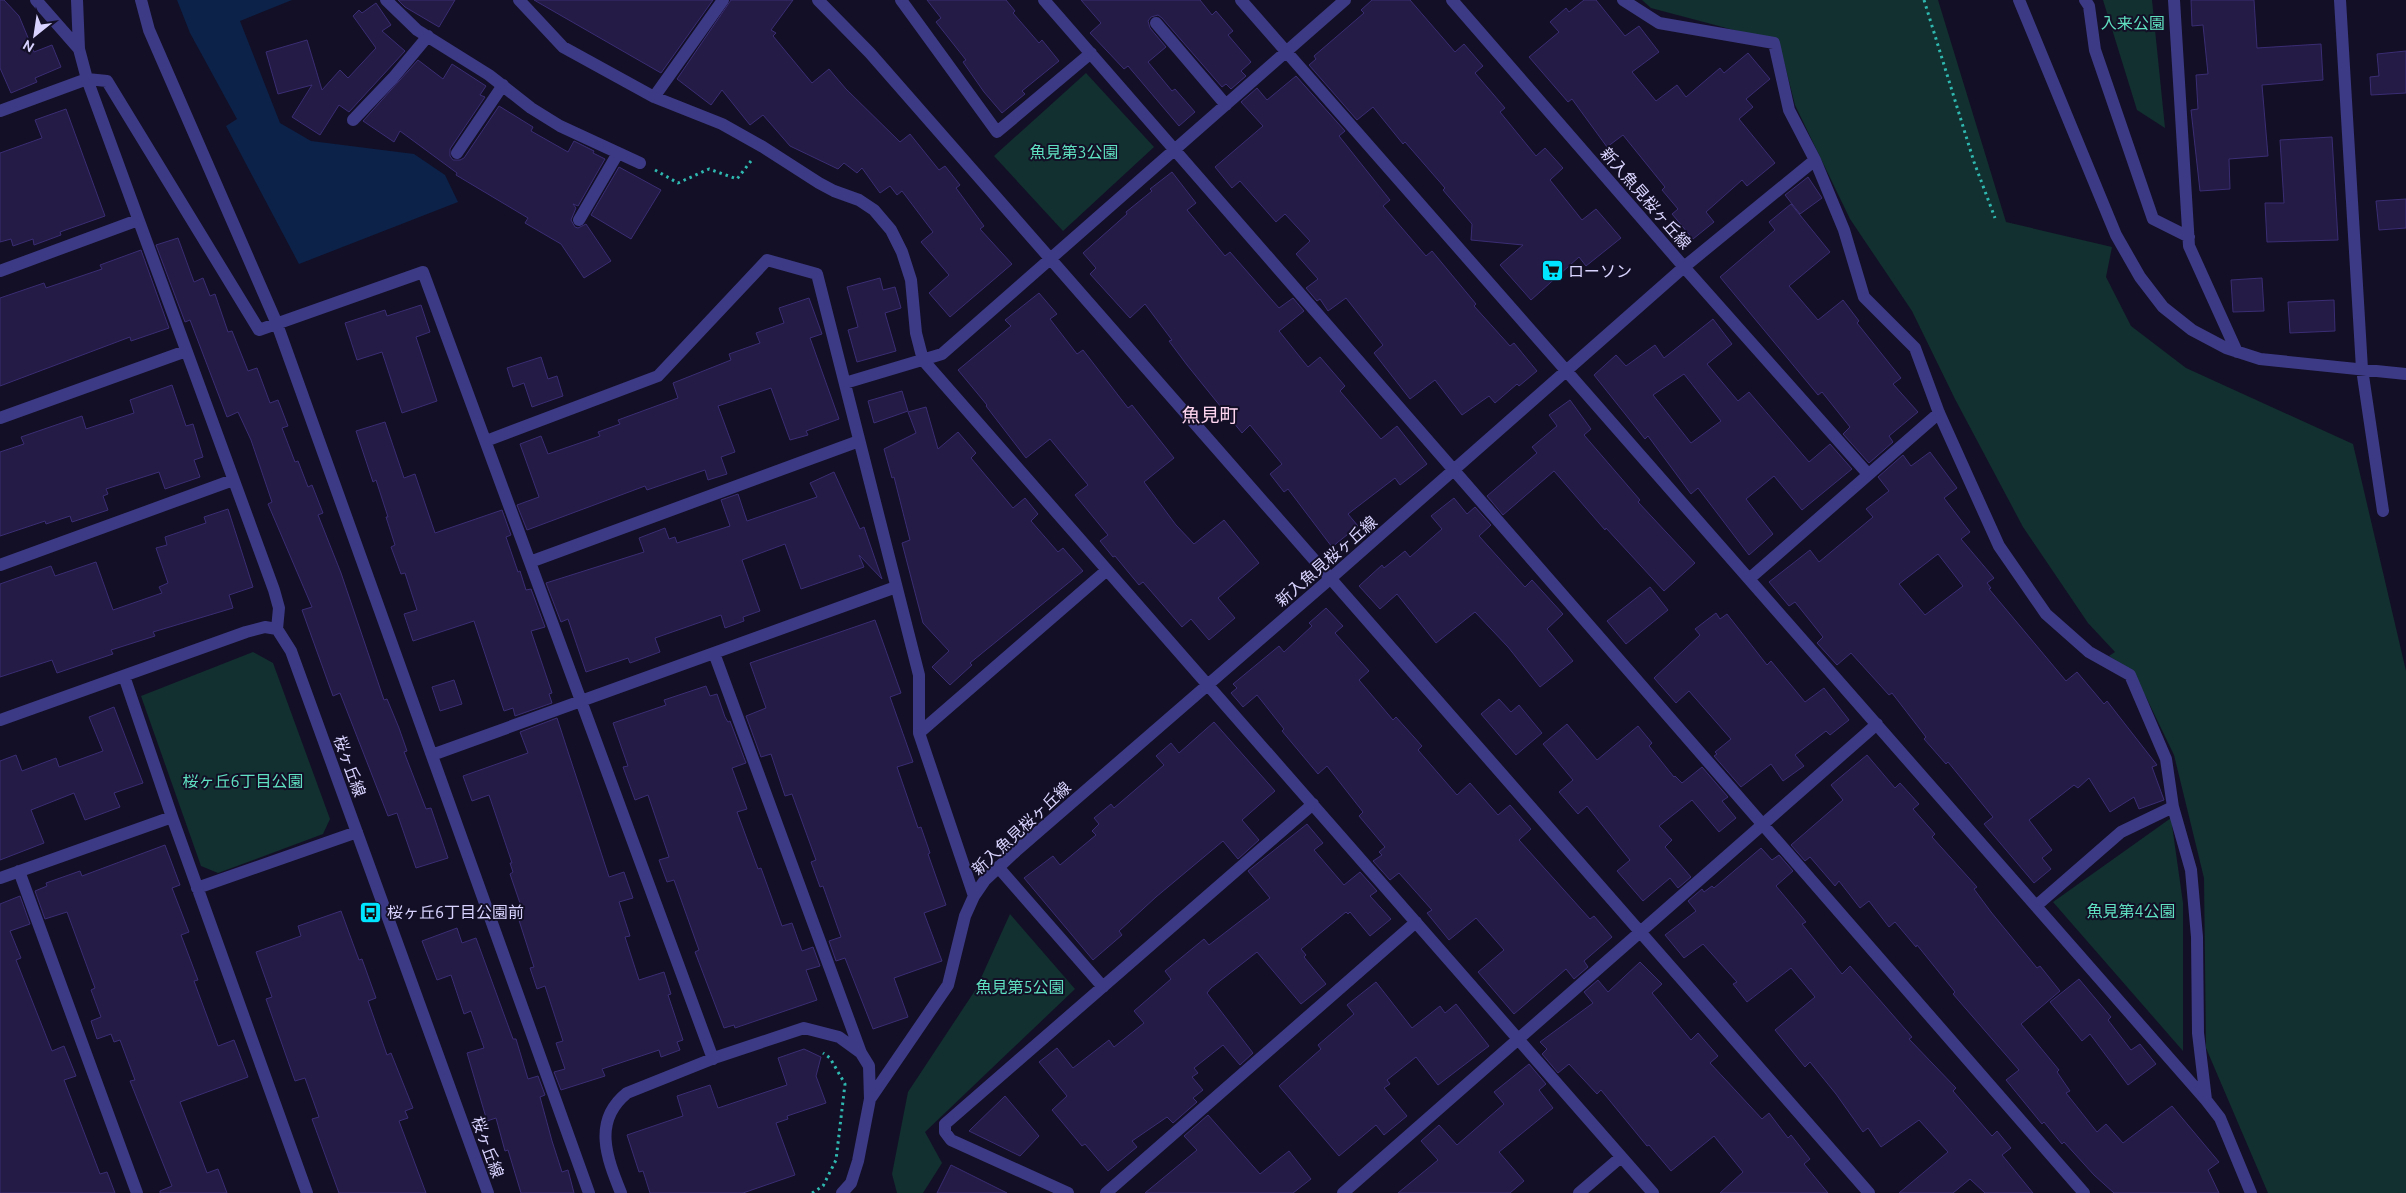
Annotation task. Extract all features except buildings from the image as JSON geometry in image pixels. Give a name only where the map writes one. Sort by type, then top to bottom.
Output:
[{"type":"street","points":[[36,0],[79,49]]},
{"type":"street","points":[[0,720],[246,632],[265,627],[277,629],[280,608],[87,79],[79,49],[78,0]]},
{"type":"street","points":[[141,0],[150,30],[277,324],[589,1193]]},
{"type":"street","points":[[386,0],[403,18],[503,85],[531,108],[560,126],[640,163]]},
{"type":"street","points":[[519,0],[563,47],[654,97],[722,124],[763,147],[819,183],[834,191],[860,200],[874,210],[891,230],[902,252],[911,280],[916,333],[923,360],[1653,1193]]},
{"type":"street","points":[[654,97],[723,0]]},
{"type":"street","points":[[818,0],[870,53],[1870,1193]]},
{"type":"street","points":[[901,0],[997,132],[1091,53]]},
{"type":"street","points":[[1044,0],[2084,1193]]},
{"type":"street","points":[[1242,0],[2206,1100],[2220,1118],[2251,1193]]},
{"type":"street","points":[[845,383],[942,354],[1345,0]]},
{"type":"street","name":"新入魚見桜ヶ丘線","points":[[850,1190],[858,1161],[870,1100],[948,985],[965,916],[974,896],[985,880],[1454,471],[1684,267],[1452,0]]},
{"type":"street","points":[[1624,0],[1659,22],[1774,43],[1789,110],[1815,160],[1844,230],[1864,297],[1915,348],[1939,413],[1999,546],[2046,614],[2089,652],[2130,675],[2166,759],[2173,807],[2191,870],[2197,936],[2198,1033],[2206,1100]]},
{"type":"street","points":[[2019,0],[2116,236],[2140,277],[2163,306],[2192,330],[2237,352],[2260,359],[2406,374]]},
{"type":"street","points":[[2085,0],[2089,6],[2095,50],[2154,219],[2189,237]]},
{"type":"street","points":[[2174,0],[2189,246],[2237,352]]},
{"type":"street","points":[[2340,0],[2362,369],[2383,511]]},
{"type":"street","points":[[1156,23],[1226,105]]},
{"type":"street","points":[[353,120],[393,78],[428,36]]},
{"type":"street","points":[[0,111],[87,79],[106,81],[114,91],[259,330],[423,272],[713,1059]]},
{"type":"street","points":[[457,153],[503,85]]},
{"type":"street","points":[[579,220],[618,153]]},
{"type":"street","points":[[1815,160],[1684,267],[1868,474]]},
{"type":"street","points":[[0,271],[138,220]]},
{"type":"street","points":[[486,441],[658,376],[767,260],[817,274],[919,675],[920,733],[974,896]]},
{"type":"street","points":[[0,418],[186,351]]},
{"type":"street","points":[[1749,578],[1939,413]]},
{"type":"street","points":[[530,562],[859,441]]},
{"type":"street","points":[[0,565],[233,480]]},
{"type":"street","points":[[920,733],[1107,570]]},
{"type":"street","points":[[432,755],[896,587]]},
{"type":"street","name":"桜ヶ丘線","points":[[277,629],[291,651],[488,1193]]},
{"type":"street","points":[[714,653],[861,1053],[869,1066],[870,1100]]},
{"type":"street","points":[[124,676],[197,888],[307,1193]]},
{"type":"street","points":[[1343,1193],[1877,724]]},
{"type":"street","points":[[1068,1193],[951,1140],[944,1132],[945,1124],[1313,804]]},
{"type":"street","points":[[2036,906],[2121,832],[2173,807]]},
{"type":"street","points":[[0,878],[172,817]]},
{"type":"street","points":[[197,888],[357,832]]},
{"type":"street","points":[[998,867],[1103,987]]},
{"type":"street","points":[[19,871],[137,1193]]},
{"type":"street","points":[[1106,1193],[1416,922]]},
{"type":"street","points":[[621,1193],[607,1158],[604,1140],[607,1123],[617,1101],[627,1093],[713,1059],[804,1028],[839,1037],[861,1053]]},
{"type":"street","points":[[1580,1193],[1621,1157]]},
{"type":"path","points":[[1924,0],[1974,162],[1995,218]]},
{"type":"path","points":[[640,163],[678,183],[709,168],[736,179],[763,147]]},
{"type":"path","points":[[812,1193],[823,1186],[836,1160],[846,1084],[830,1058],[816,1049]]},
{"type":"green space","points":[[1642,0],[1938,0],[2006,222],[2112,247],[2106,277],[2131,326],[2186,368],[2353,444],[2406,671],[2406,1193],[2268,1193],[2206,1048],[2204,878],[2174,755],[2146,697],[2129,669],[2109,656],[2115,652],[2088,623],[2023,527],[1955,399],[1912,311],[1850,219],[1795,105],[1779,42],[1651,8]]},
{"type":"green space","name":"入来公園","points":[[2103,0],[2152,0],[2165,128],[2137,110]]},
{"type":"green space","name":"魚見第3公園","points":[[1086,73],[1154,147],[1063,231],[994,156]]},
{"type":"green space","name":"桜ヶ丘6丁目公園","points":[[253,652],[273,663],[330,819],[323,834],[218,873],[201,866],[141,696]]},
{"type":"green space","name":"魚見第4公園","points":[[2171,818],[2183,903],[2183,1051],[2053,902]]},
{"type":"green space","name":"魚見第5公園","points":[[1010,914],[1075,989],[925,1132],[942,1163],[923,1193],[897,1193],[892,1174],[908,1092],[976,989]]},
{"type":"water","points":[[177,0],[292,0],[240,21],[280,123],[311,141],[414,154],[445,175],[458,202],[299,264],[226,126],[237,119],[190,33]]},
{"type":"place","name":"ローソン","points":[[1552,271]]},
{"type":"place","name":"桜ヶ丘6丁目公園前","points":[[371,912]]},
{"type":"district","name":"魚見町","points":[[1210,415]]}]
